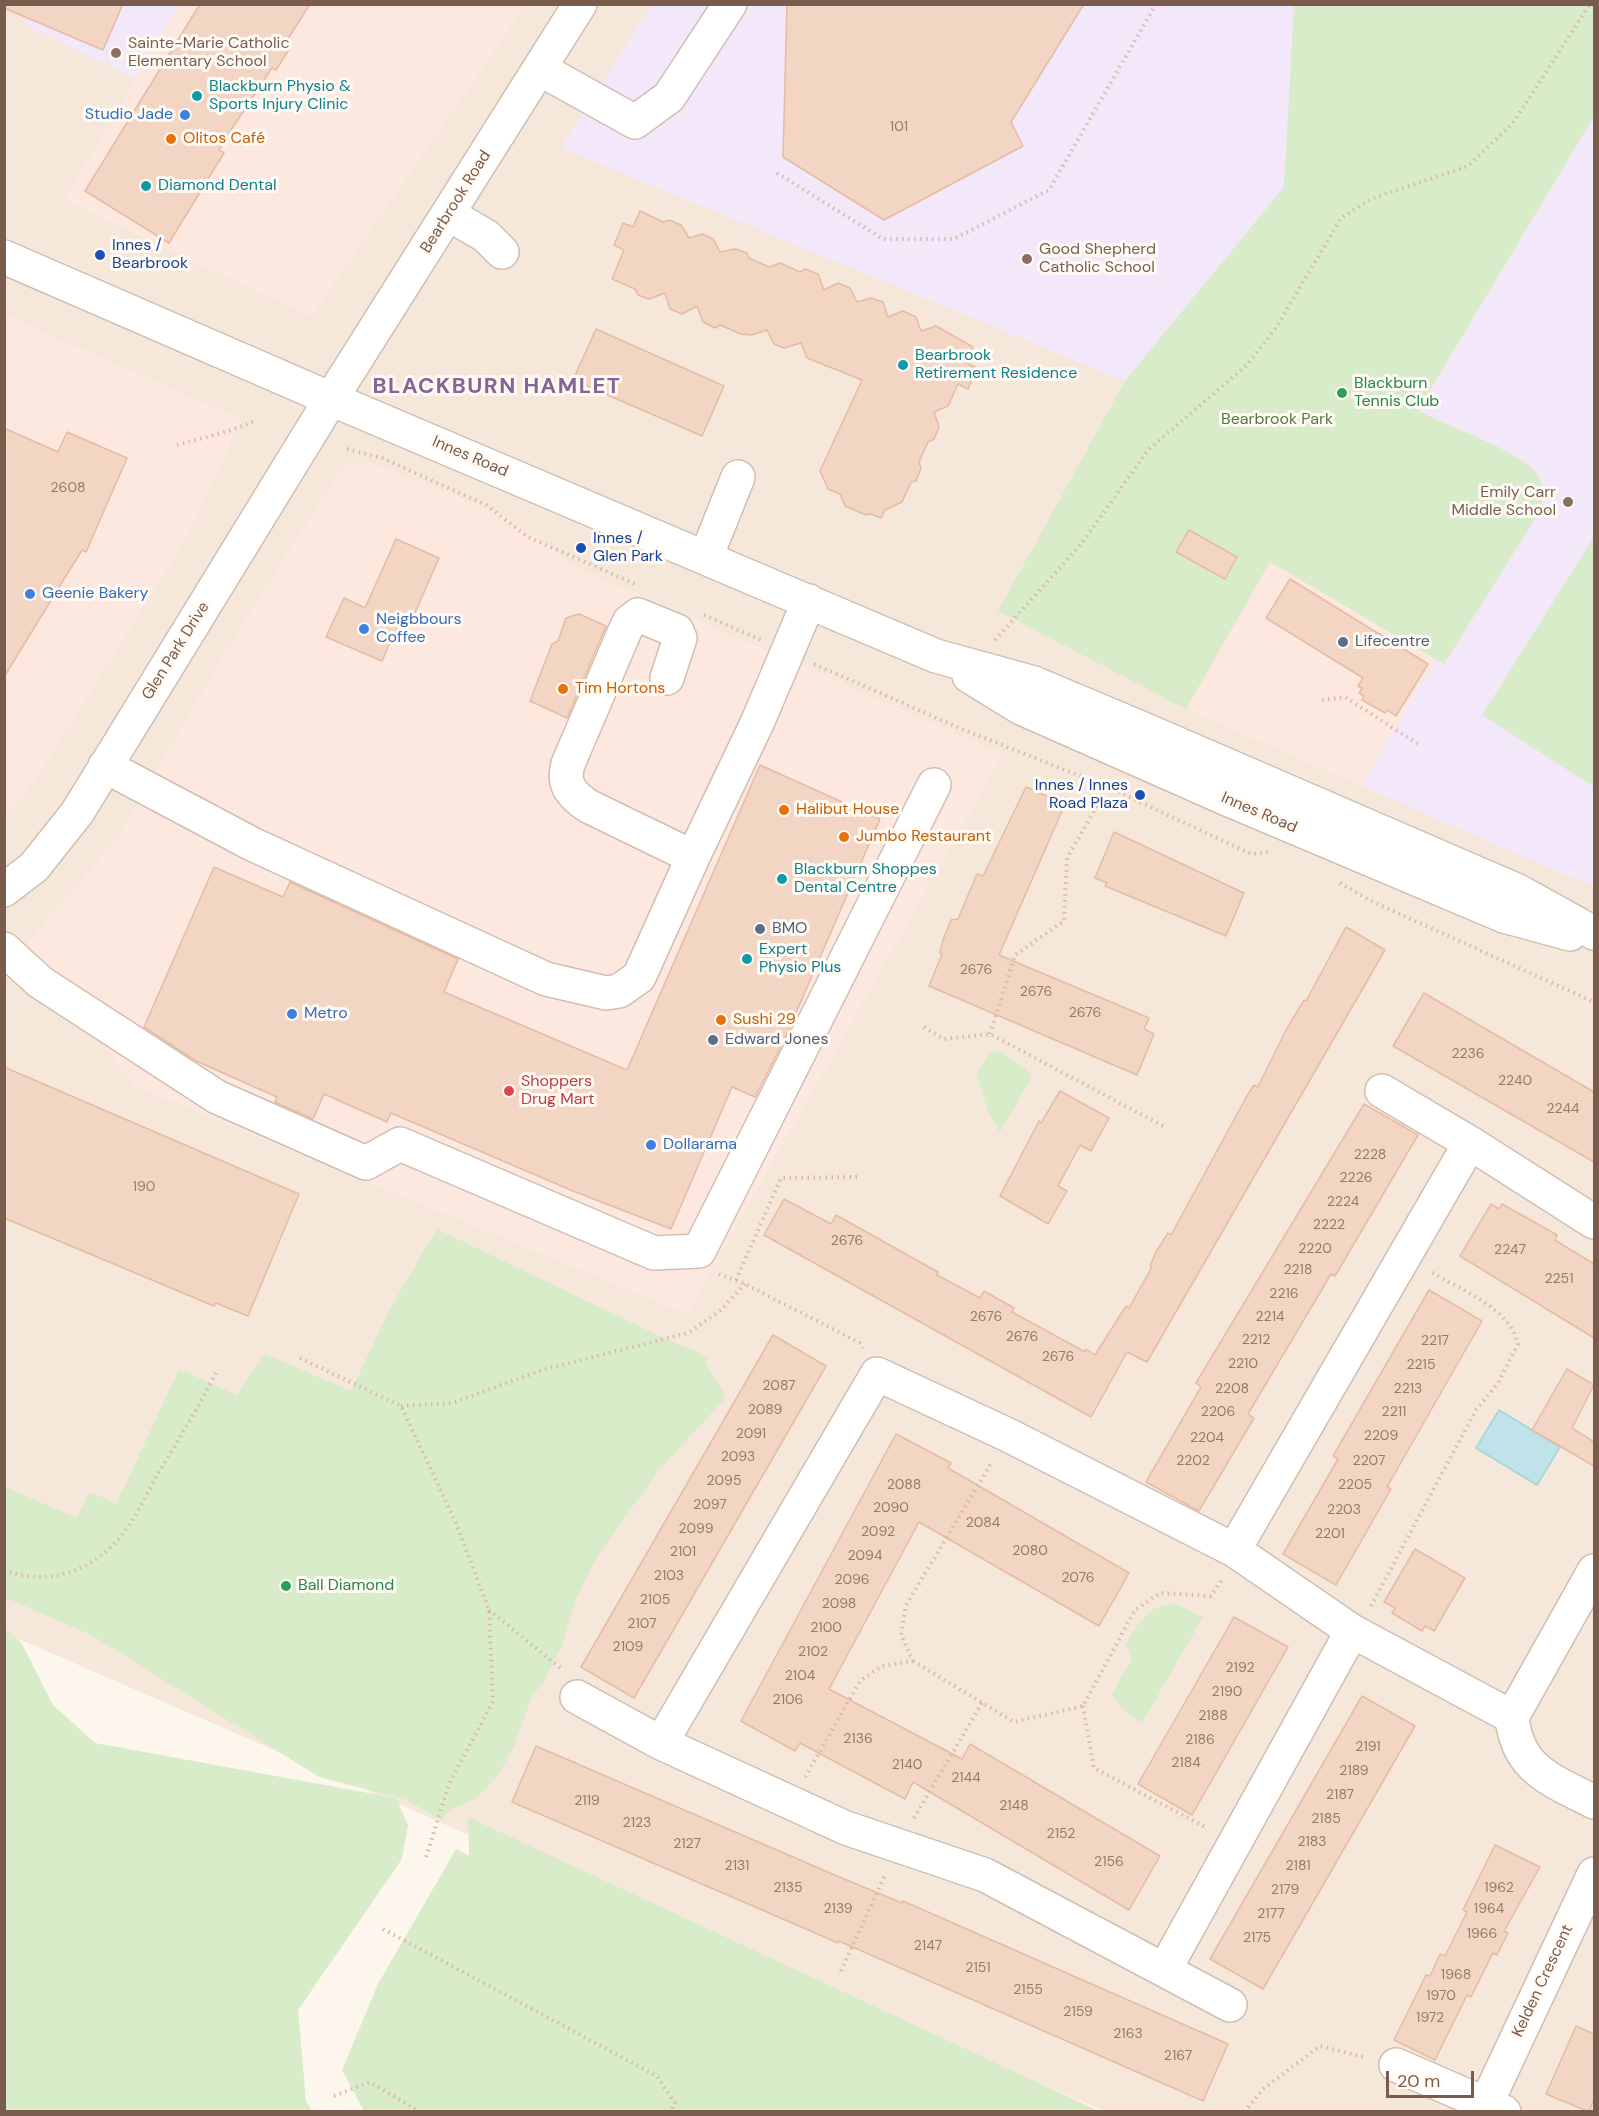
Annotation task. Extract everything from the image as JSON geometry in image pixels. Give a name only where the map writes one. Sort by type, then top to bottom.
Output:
[{"type":"street","name":"Bearbrook Road","points":[[331,399],[580,4]]},
{"type":"street","points":[[540,69],[636,122],[669,97],[730,4]]},
{"type":"street","points":[[448,214],[486,236],[502,252]]},
{"type":"street","name":"Innes Road","points":[[4,257],[331,399],[936,656],[1034,683],[1148,731],[1518,891],[1594,933]]},
{"type":"street","name":"Glen Park Drive","points":[[4,890],[34,867],[77,813],[331,399]]},
{"type":"street","points":[[706,557],[738,477]]},
{"type":"street","points":[[105,766],[252,844],[536,974],[606,993],[619,991],[639,977],[758,721],[809,601]]},
{"type":"street","points":[[667,678],[680,638],[677,631],[638,615],[629,622],[624,633],[568,764],[566,780],[572,795],[588,806],[693,857]]},
{"type":"street","name":"Innes Road","points":[[936,656],[1021,708],[1227,800],[1504,916],[1594,941]]},
{"type":"street","points":[[4,950],[40,982],[217,1097],[366,1164],[400,1144],[654,1253],[699,1251],[934,785]]},
{"type":"street","points":[[1382,1091],[1470,1143],[1594,1222]]},
{"type":"street","points":[[1234,1550],[1470,1143]]},
{"type":"street","points":[[661,1743],[877,1374],[1008,1435],[1234,1550],[1352,1631],[1512,1717]]},
{"type":"street","points":[[1594,1571],[1512,1717],[1519,1748],[1526,1760],[1544,1776],[1594,1802]]},
{"type":"street","points":[[1165,1969],[1352,1631]]},
{"type":"street","points":[[577,1697],[661,1743],[846,1828],[985,1875],[1230,2005]]},
{"type":"street","name":"Kelden Crescent","points":[[1495,2108],[1594,1874]]},
{"type":"street","points":[[1396,2065],[1495,2108]]},
{"type":"path","points":[[777,172],[883,239],[954,239],[1049,190],[1156,4]]},
{"type":"path","points":[[992,643],[1082,543],[1148,450],[1247,365],[1276,328],[1341,218],[1371,199],[1468,166],[1513,123],[1590,4]]},
{"type":"path","points":[[177,445],[229,431],[256,420]]},
{"type":"path","points":[[347,449],[382,458],[486,505],[528,537],[637,585]]},
{"type":"path","points":[[702,614],[957,727],[1108,787],[1251,854],[1278,852]]},
{"type":"path","points":[[1322,700],[1345,697],[1418,744]]},
{"type":"path","points":[[990,1034],[1015,955],[1064,921],[1067,858],[1108,787]]},
{"type":"path","points":[[1331,878],[1369,900],[1594,1002]]},
{"type":"path","points":[[924,1027],[944,1039],[990,1034],[1163,1126]]},
{"type":"path","points":[[736,1280],[781,1178],[857,1177]]},
{"type":"path","points":[[699,1251],[713,1271],[745,1284],[860,1342],[877,1374]]},
{"type":"path","points":[[1352,1631],[1372,1605],[1476,1410],[1498,1383],[1518,1344],[1515,1330],[1500,1314],[1405,1256]]},
{"type":"path","points":[[300,1358],[401,1406],[452,1403],[542,1371],[688,1333],[720,1311],[745,1284]]},
{"type":"path","points":[[4,1570],[25,1578],[55,1577],[72,1572],[89,1563],[116,1542],[195,1415],[218,1369]]},
{"type":"path","points":[[401,1406],[456,1523],[489,1610],[493,1701],[449,1784],[426,1857]]},
{"type":"path","points":[[1008,1435],[906,1605],[901,1635],[913,1661],[1014,1722],[1083,1706]]},
{"type":"path","points":[[1234,1550],[1230,1569],[1211,1596],[1160,1593],[1135,1611],[1083,1706],[1094,1768],[1235,1842]]},
{"type":"path","points":[[489,1610],[539,1648],[570,1676],[577,1697]]},
{"type":"path","points":[[790,1803],[860,1681],[882,1666],[913,1661]]},
{"type":"path","points":[[383,1929],[657,2076],[675,2103],[670,2112]]},
{"type":"path","points":[[1244,2112],[1263,2088],[1320,2046],[1396,2065]]},
{"type":"path","points":[[334,2096],[370,2082],[420,2112]]},
{"type":"shaded area","points":[[522,4],[525,6],[311,317],[64,200],[180,5]]},
{"type":"shaded area","name":"BLACKBURN HAMLET","points":[[5,5],[1594,5],[1594,2111],[1104,2111],[5,1633]]},
{"type":"shaded area","name":"Sainte-Marie Catholic Elementary School","points":[[22,5],[180,5],[135,79],[28,26]]},
{"type":"shaded area","name":"Good Shepherd Catholic School","points":[[651,5],[1294,5],[1285,187],[1125,381],[561,148]]},
{"type":"shaded area","name":"Emily Carr Middle School","points":[[1594,116],[1594,887],[1361,786],[1436,659],[1444,664],[1538,514],[1524,461],[1418,411]]},
{"type":"shaded area","points":[[5,315],[241,419],[190,532],[37,778],[5,816]]},
{"type":"shaded area","points":[[372,463],[512,518],[578,568],[1003,754],[687,1314],[135,1086],[25,945],[116,840],[241,626],[345,464]]},
{"type":"shaded area","points":[[1270,561],[1436,659],[1361,786],[1186,709]]},
{"type":"green space","name":"Bearbrook Park","points":[[1294,5],[1594,5],[1594,116],[1418,410],[1500,448],[1528,465],[1542,483],[1542,499],[1538,514],[1444,664],[1270,562],[1186,709],[998,611],[1125,381],[1284,187]]},
{"type":"green space","points":[[1594,537],[1594,787],[1482,715]]},
{"type":"green space","points":[[998,1050],[1024,1067],[1032,1077],[1000,1132],[988,1112],[977,1074],[988,1054]]},
{"type":"green space","points":[[437,1229],[668,1340],[696,1351],[707,1359],[705,1362],[725,1393],[722,1402],[658,1471],[598,1555],[576,1599],[562,1645],[544,1681],[531,1698],[514,1747],[498,1775],[475,1799],[448,1811],[442,1821],[407,1800],[319,1777],[93,1636],[4,1597],[5,1487],[77,1518],[89,1492],[117,1503],[179,1369],[237,1395],[265,1354],[351,1391],[392,1305]]},
{"type":"green space","points":[[1176,1604],[1203,1617],[1142,1723],[1124,1710],[1112,1694],[1132,1659],[1126,1644],[1140,1621],[1151,1611]]},
{"type":"green space","points":[[5,1629],[21,1642],[53,1705],[95,1743],[396,1798],[408,1825],[402,1859],[298,2010],[306,2101],[312,2111],[5,2111]]},
{"type":"green space","points":[[468,1817],[1099,2111],[364,2111],[342,2070],[378,1984],[456,1849],[469,1856]]},
{"type":"water","points":[[1499,1410],[1560,1447],[1537,1485],[1476,1448]]},
{"type":"building","points":[[4,4],[123,4],[103,50],[4,8]]},
{"type":"building","points":[[200,4],[310,4],[286,42],[291,46],[276,70],[272,68],[231,130],[219,150],[224,153],[169,243],[85,191]]},
{"type":"building","points":[[787,4],[1084,4],[1011,122],[1023,146],[884,220],[783,157]]},
{"type":"building","name":"Bearbrook Retirement Residence","points":[[640,211],[663,222],[669,220],[681,225],[689,238],[702,234],[713,239],[720,252],[735,249],[747,253],[749,258],[769,267],[780,263],[800,272],[805,269],[818,274],[824,290],[838,283],[850,288],[857,302],[871,298],[883,302],[888,317],[903,311],[916,317],[921,331],[936,326],[973,347],[967,363],[977,368],[968,389],[958,384],[948,406],[934,412],[939,427],[934,439],[928,442],[919,462],[921,468],[916,481],[911,482],[902,502],[885,510],[881,518],[871,514],[866,515],[845,506],[840,494],[828,489],[820,471],[862,380],[807,358],[801,343],[784,348],[774,344],[767,330],[752,335],[741,334],[720,325],[715,328],[703,322],[697,306],[682,314],[670,309],[665,293],[649,299],[638,295],[635,289],[612,279],[624,250],[614,245],[623,223],[633,227]]},
{"type":"building","points":[[596,329],[724,386],[702,436],[573,380]]},
{"type":"building","points":[[4,428],[58,452],[67,432],[127,458],[86,552],[82,550],[4,677]]},
{"type":"building","points":[[1189,530],[1237,557],[1225,579],[1176,552]]},
{"type":"building","points":[[396,539],[439,558],[405,636],[395,631],[382,661],[326,637],[344,598],[365,608]]},
{"type":"building","points":[[1290,579],[1428,664],[1396,716],[1387,710],[1385,713],[1362,700],[1364,696],[1359,693],[1362,688],[1358,686],[1363,678],[1266,618]]},
{"type":"building","name":"Tim Hortons","points":[[579,614],[606,626],[567,718],[530,701],[552,644],[558,641],[566,618]]},
{"type":"building","points":[[760,765],[880,819],[786,1036],[755,1097],[732,1087],[671,1229],[573,1191],[391,1113],[387,1122],[324,1094],[313,1119],[275,1102],[277,1097],[196,1061],[144,1027],[214,867],[283,897],[290,882],[458,959],[444,992],[627,1070]]},
{"type":"building","points":[[1026,787],[1065,804],[999,955],[1149,1018],[1144,1029],[1154,1034],[1137,1075],[929,986],[942,954],[940,953],[943,940],[951,920],[958,919],[977,874],[983,876]]},
{"type":"building","points":[[1114,832],[1244,893],[1226,936],[1105,886],[1107,883],[1095,878]]},
{"type":"building","points":[[1346,927],[1385,950],[1147,1362],[1127,1352],[1091,1417],[764,1235],[784,1199],[831,1224],[836,1215],[938,1272],[937,1275],[980,1298],[984,1291],[1014,1308],[1012,1312],[1085,1352],[1086,1349],[1095,1355],[1126,1306],[1129,1308],[1152,1267],[1150,1266],[1156,1252],[1168,1233],[1171,1235],[1247,1096],[1254,1085],[1258,1087],[1285,1032],[1304,1000],[1306,1001]]},
{"type":"building","points":[[1424,993],[1594,1092],[1594,1162],[1393,1046]]},
{"type":"building","points":[[4,1067],[299,1194],[248,1316],[216,1303],[214,1306],[4,1218]]},
{"type":"building","points":[[1060,1091],[1109,1118],[1091,1151],[1080,1145],[1058,1186],[1067,1191],[1048,1224],[1000,1196],[1039,1121],[1041,1123]]},
{"type":"building","points":[[1364,1104],[1418,1135],[1335,1276],[1331,1274],[1248,1414],[1254,1418],[1199,1511],[1146,1482],[1201,1387],[1196,1383]]},
{"type":"building","points":[[1491,1204],[1499,1209],[1502,1204],[1557,1235],[1555,1240],[1594,1264],[1594,1338],[1460,1256]]},
{"type":"building","points":[[1429,1290],[1482,1321],[1387,1487],[1391,1489],[1336,1585],[1283,1554],[1338,1459],[1333,1456]]},
{"type":"building","points":[[773,1335],[826,1366],[634,1698],[581,1667]]},
{"type":"building","points":[[1567,1369],[1594,1385],[1572,1428],[1594,1442],[1594,1466],[1532,1430]]},
{"type":"building","points":[[896,1434],[951,1463],[948,1468],[1129,1573],[1099,1626],[919,1522],[829,1689],[962,1759],[970,1744],[1160,1856],[1129,1910],[913,1782],[905,1799],[800,1743],[795,1751],[741,1721]]},
{"type":"building","points":[[1415,1549],[1465,1578],[1434,1631],[1425,1626],[1422,1631],[1392,1613],[1395,1608],[1384,1602]]},
{"type":"building","points":[[1234,1617],[1288,1647],[1192,1815],[1138,1784]]},
{"type":"building","points":[[1362,1696],[1415,1726],[1263,1989],[1210,1959]]},
{"type":"building","points":[[536,1746],[837,1876],[902,1903],[903,1901],[1228,2044],[1203,2101],[839,1941],[838,1943],[512,1802]]},
{"type":"building","points":[[1495,1845],[1540,1867],[1504,1931],[1508,1933],[1497,1955],[1493,1953],[1471,1997],[1467,1995],[1435,2060],[1394,2040],[1426,1975],[1430,1976],[1440,1954],[1445,1956],[1467,1912],[1463,1910]]},
{"type":"building","points":[[1576,2026],[1594,2034],[1594,2099],[1589,2112],[1546,2094]]},
{"type":"place","name":"Sainte-Marie Catholic Elementary School","points":[[116,53]]},
{"type":"place","name":"Blackburn Physio & Sports Injury Clinic","points":[[197,96]]},
{"type":"place","name":"Studio Jade","points":[[185,115]]},
{"type":"place","name":"Olitos Café","points":[[171,139]]},
{"type":"place","name":"Diamond Dental","points":[[146,186]]},
{"type":"place","name":"Innes / Bearbrook","points":[[100,255]]},
{"type":"place","name":"Good Shepherd Catholic School","points":[[1027,259]]},
{"type":"place","name":"Bearbrook Retirement Residence","points":[[903,365]]},
{"type":"place","name":"Blackburn Tennis Club","points":[[1342,393]]},
{"type":"place","name":"Emily Carr Middle School","points":[[1568,502]]},
{"type":"place","name":"Innes / Glen Park","points":[[581,548]]},
{"type":"place","name":"Geenie Bakery","points":[[30,594]]},
{"type":"place","name":"Neigbbours Coffee","points":[[364,629]]},
{"type":"place","name":"Lifecentre","points":[[1343,642]]},
{"type":"place","name":"Tim Hortons","points":[[563,689]]},
{"type":"place","name":"Innes / Innes Road Plaza","points":[[1140,795]]},
{"type":"place","name":"Halibut House","points":[[784,810]]},
{"type":"place","name":"Jumbo Restaurant","points":[[844,837]]},
{"type":"place","name":"Blackburn Shoppes Dental Centre","points":[[782,879]]},
{"type":"place","name":"BMO","points":[[760,929]]},
{"type":"place","name":"Expert Physio Plus","points":[[747,959]]},
{"type":"place","name":"Metro","points":[[292,1014]]},
{"type":"place","name":"Sushi 29","points":[[721,1020]]},
{"type":"place","name":"Edward Jones","points":[[713,1040]]},
{"type":"place","name":"Shoppers Drug Mart","points":[[509,1091]]},
{"type":"place","name":"Dollarama","points":[[651,1145]]},
{"type":"place","name":"Ball Diamond","points":[[286,1586]]},
{"type":"district","name":"BLACKBURN HAMLET","points":[[497,387]]}]
